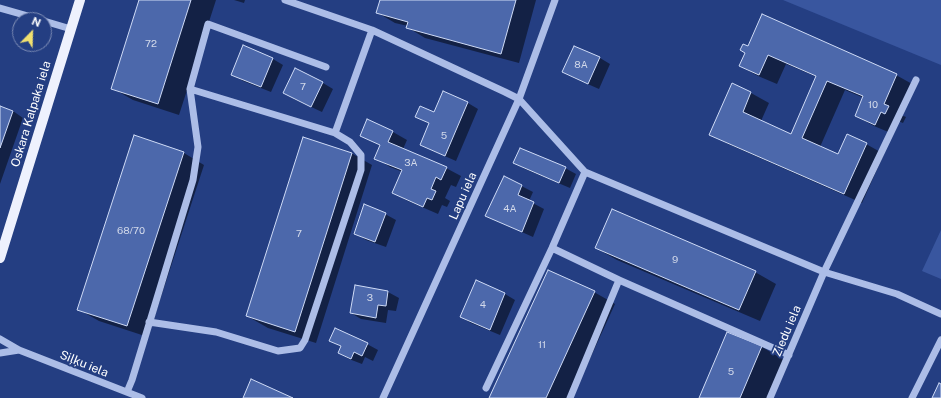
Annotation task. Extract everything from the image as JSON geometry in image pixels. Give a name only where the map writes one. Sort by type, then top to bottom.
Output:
[{"type":"main road","name":"Oskara Kalpaka iela","points":[[0,258],[80,0]]},
{"type":"street","points":[[285,0],[372,30],[519,99],[585,172],[824,272],[897,294],[941,314]]},
{"type":"street","name":"Lapu iela","points":[[383,398],[519,99],[555,0]]},
{"type":"street","points":[[0,8],[14,12]]},
{"type":"street","points":[[52,23],[71,29]]},
{"type":"street","points":[[127,392],[132,380],[193,180],[198,147],[190,89],[208,24],[326,67]]},
{"type":"street","points":[[336,133],[372,30]]},
{"type":"street","name":"Ziedu iela","points":[[770,398],[824,272],[916,80]]},
{"type":"street","points":[[149,322],[216,332],[278,351],[300,348],[306,340],[361,170],[361,155],[350,142],[336,133],[190,89]]},
{"type":"street","points":[[486,388],[552,248],[585,172]]},
{"type":"street","points":[[552,248],[619,280],[789,355]]},
{"type":"street","points":[[570,398],[619,280]]},
{"type":"street","name":"Siļķu iela","points":[[0,339],[19,350],[142,398]]},
{"type":"street","points":[[912,398],[941,340]]},
{"type":"street","points":[[0,353],[19,350]]},
{"type":"shaded area","points":[[783,0],[941,0],[941,65]]},
{"type":"shaded area","points":[[941,230],[941,279],[922,271]]},
{"type":"building","points":[[139,0],[191,0],[158,104],[111,89]]},
{"type":"building","points":[[380,0],[516,0],[501,54],[406,28],[408,22],[376,13]]},
{"type":"building","points":[[762,14],[897,74],[884,104],[889,106],[885,114],[881,112],[875,125],[855,116],[863,96],[827,81],[802,138],[838,154],[847,134],[867,143],[844,194],[709,135],[732,83],[751,92],[743,112],[791,134],[816,76],[768,55],[759,75],[739,66],[745,53],[740,50],[743,44],[748,46]]},
{"type":"building","points":[[243,45],[273,58],[261,87],[231,75]]},
{"type":"building","points":[[574,46],[600,57],[588,84],[562,72]]},
{"type":"building","points":[[295,68],[323,82],[311,107],[283,93]]},
{"type":"building","points":[[443,91],[468,102],[445,156],[420,145],[429,123],[415,117],[420,106],[434,112]]},
{"type":"building","points":[[0,106],[13,111],[0,148]]},
{"type":"building","points":[[367,119],[393,131],[388,142],[447,167],[441,180],[436,177],[431,189],[436,191],[432,200],[427,198],[423,207],[392,193],[402,170],[374,159],[380,145],[360,136]]},
{"type":"building","points":[[134,135],[184,152],[127,326],[77,310]]},
{"type":"building","points":[[303,137],[352,153],[295,332],[246,316]]},
{"type":"building","points":[[520,148],[566,167],[559,183],[513,163]]},
{"type":"building","points":[[504,176],[522,185],[518,195],[534,202],[522,232],[485,216]]},
{"type":"building","points":[[364,204],[386,213],[375,242],[354,234]]},
{"type":"building","points":[[612,209],[756,271],[739,310],[595,248]]},
{"type":"building","points":[[548,270],[595,291],[546,398],[489,398]]},
{"type":"building","points":[[476,280],[505,293],[490,330],[460,317]]},
{"type":"building","points":[[355,285],[388,291],[386,306],[378,305],[376,318],[350,313]]},
{"type":"building","points":[[335,328],[368,343],[362,356],[354,352],[351,359],[338,353],[341,346],[329,341]]},
{"type":"building","points":[[727,332],[762,346],[740,398],[699,398]]},
{"type":"building","points":[[251,379],[293,398],[243,398]]},
{"type":"building","points":[[939,383],[941,384],[941,398],[932,398]]}]
